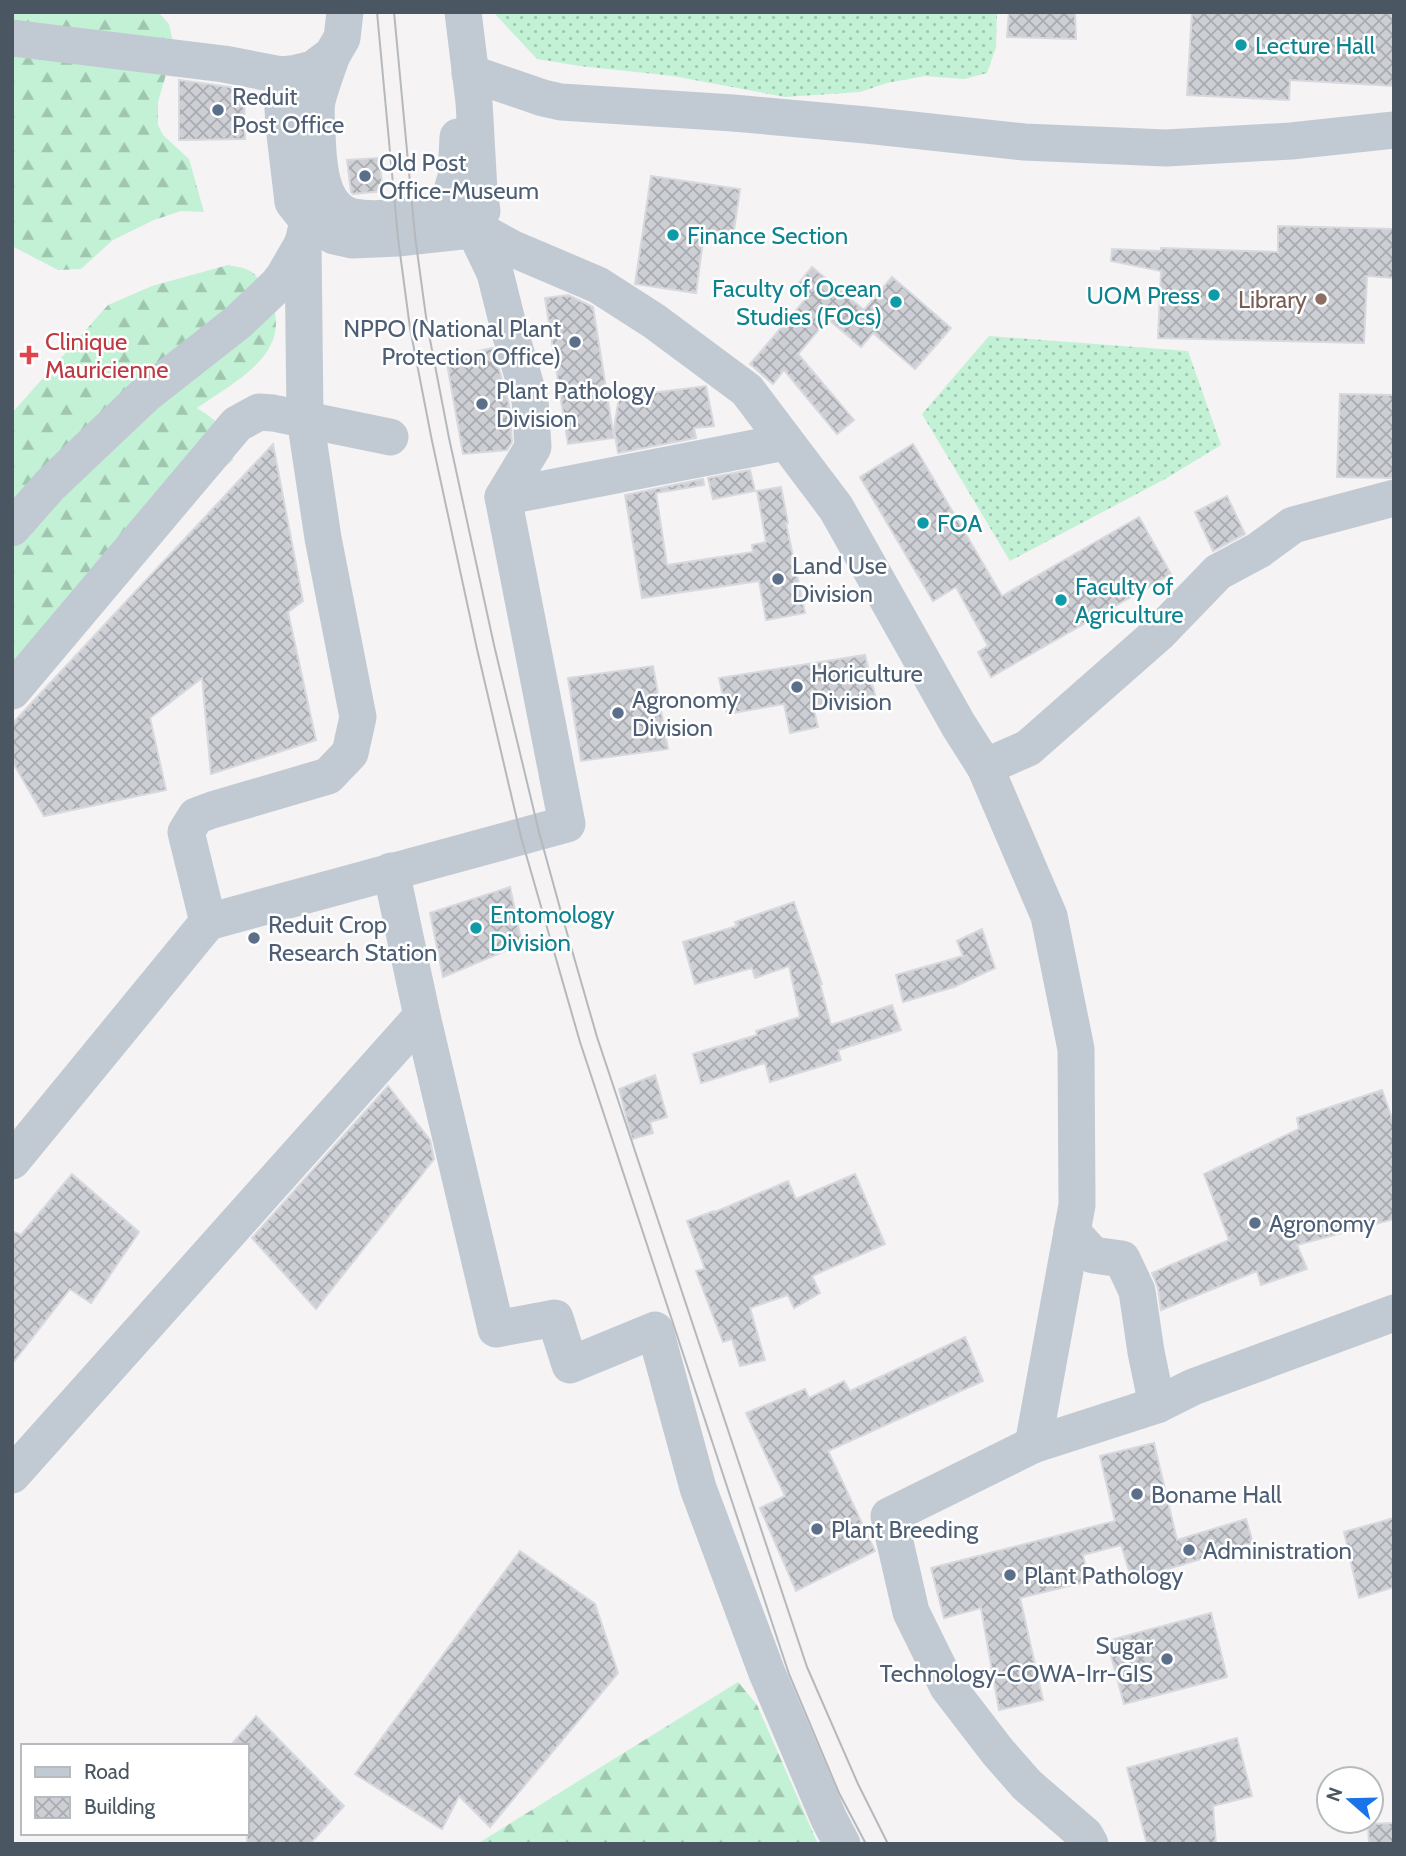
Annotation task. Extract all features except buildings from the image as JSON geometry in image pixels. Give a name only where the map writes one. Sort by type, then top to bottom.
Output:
[{"type":"street","points":[[345,12],[342,38],[332,55],[317,103],[318,156],[325,190],[339,210],[352,217],[375,218],[440,212],[450,197],[456,177],[458,132],[446,12]]},
{"type":"street","points":[[305,232],[352,240],[427,235],[473,227],[482,211],[463,12]]},
{"type":"street","points":[[463,12],[484,53],[497,69],[527,93]]},
{"type":"street","points":[[12,38],[224,64],[281,75],[313,69],[332,55]]},
{"type":"street","points":[[470,74],[543,99],[561,102],[733,113],[1024,142],[1166,148],[1291,141],[1394,130]]},
{"type":"street","points":[[208,922],[186,832],[196,816],[328,776],[350,753],[358,717],[323,538],[305,418],[305,232],[293,202],[281,75]]},
{"type":"street","points":[[473,227],[511,248],[598,285],[654,321],[747,390],[836,508],[985,767],[1049,916],[1076,1049],[1077,1205],[1033,1445]]},
{"type":"street","points":[[12,1161],[208,922],[567,824],[503,497],[533,446],[530,400],[495,273],[473,227]]},
{"type":"street","points":[[12,528],[50,485],[145,395],[238,322],[277,285],[305,232]]},
{"type":"street","points":[[12,691],[237,424],[258,412],[273,412],[390,437]]},
{"type":"street","points":[[503,497],[785,442]]},
{"type":"street","points":[[985,767],[1028,748],[1160,632],[1218,572],[1259,550],[1293,525],[1394,498]]},
{"type":"street","points":[[391,871],[422,1016],[496,1329],[555,1318],[570,1365],[654,1330],[698,1488],[766,1674],[842,1844]]},
{"type":"street","points":[[12,1475],[422,1016]]},
{"type":"street","points":[[1072,1232],[1093,1255],[1122,1259],[1137,1291],[1157,1405]]},
{"type":"street","points":[[1090,1844],[1085,1835],[1027,1785],[948,1687],[911,1612],[889,1516],[1033,1445],[1157,1405],[1193,1387],[1394,1313]]},
{"type":"green space","points":[[12,12],[158,12],[169,24],[174,47],[158,102],[158,125],[163,135],[189,159],[204,212],[181,211],[154,220],[113,240],[81,269],[58,270],[12,246]]},
{"type":"green space","points":[[497,12],[997,12],[996,47],[987,73],[964,79],[925,76],[887,83],[860,92],[785,97],[673,76],[537,59],[496,15]]},
{"type":"green space","points":[[228,265],[245,269],[256,276],[269,297],[275,316],[275,334],[257,363],[197,408],[223,429],[233,460],[160,522],[12,699],[12,413],[108,305],[152,286]]},
{"type":"green space","points":[[989,336],[1188,351],[1221,445],[1165,479],[1010,561],[922,414]]},
{"type":"green space","points":[[738,1682],[757,1705],[818,1844],[477,1844]]},
{"type":"tram line","points":[[377,12],[398,238],[410,328],[477,649],[521,837],[580,1042],[789,1674],[839,1793],[866,1844]]},
{"type":"tram line","points":[[394,12],[415,236],[427,324],[494,645],[539,832],[597,1037],[807,1667],[858,1784],[888,1844]]},
{"type":"place","name":"Lecture Hall","points":[[1241,45]]},
{"type":"place","name":"Reduit Post Office","points":[[218,110]]},
{"type":"place","name":"Old Post Office-Museum","points":[[365,176]]},
{"type":"place","name":"Finance Section","points":[[673,235]]},
{"type":"place","name":"UOM Press","points":[[1214,295]]},
{"type":"place","name":"Library","points":[[1321,299]]},
{"type":"place","name":"Faculty of Ocean Studies (FOcs)","points":[[896,302]]},
{"type":"place","name":"NPPO (National Plant Protection Office)","points":[[575,342]]},
{"type":"place","name":"Clinique Mauricienne","points":[[29,355]]},
{"type":"place","name":"Plant Pathology Division","points":[[482,404]]},
{"type":"place","name":"FOA","points":[[923,523]]},
{"type":"place","name":"Land Use Division","points":[[778,579]]},
{"type":"place","name":"Faculty of Agriculture","points":[[1061,600]]},
{"type":"place","name":"Horiculture Division","points":[[797,687]]},
{"type":"place","name":"Agronomy Division","points":[[618,713]]},
{"type":"place","name":"Entomology Division","points":[[476,928]]},
{"type":"place","name":"Reduit Crop Research Station","points":[[254,938]]},
{"type":"place","name":"Agronomy","points":[[1255,1223]]},
{"type":"place","name":"Boname Hall","points":[[1137,1494]]},
{"type":"place","name":"Plant Breeding","points":[[817,1529]]},
{"type":"place","name":"Administration","points":[[1189,1550]]},
{"type":"place","name":"Plant Pathology","points":[[1010,1575]]},
{"type":"place","name":"Sugar Technology-COWA-Irr-GIS","points":[[1167,1659]]}]
